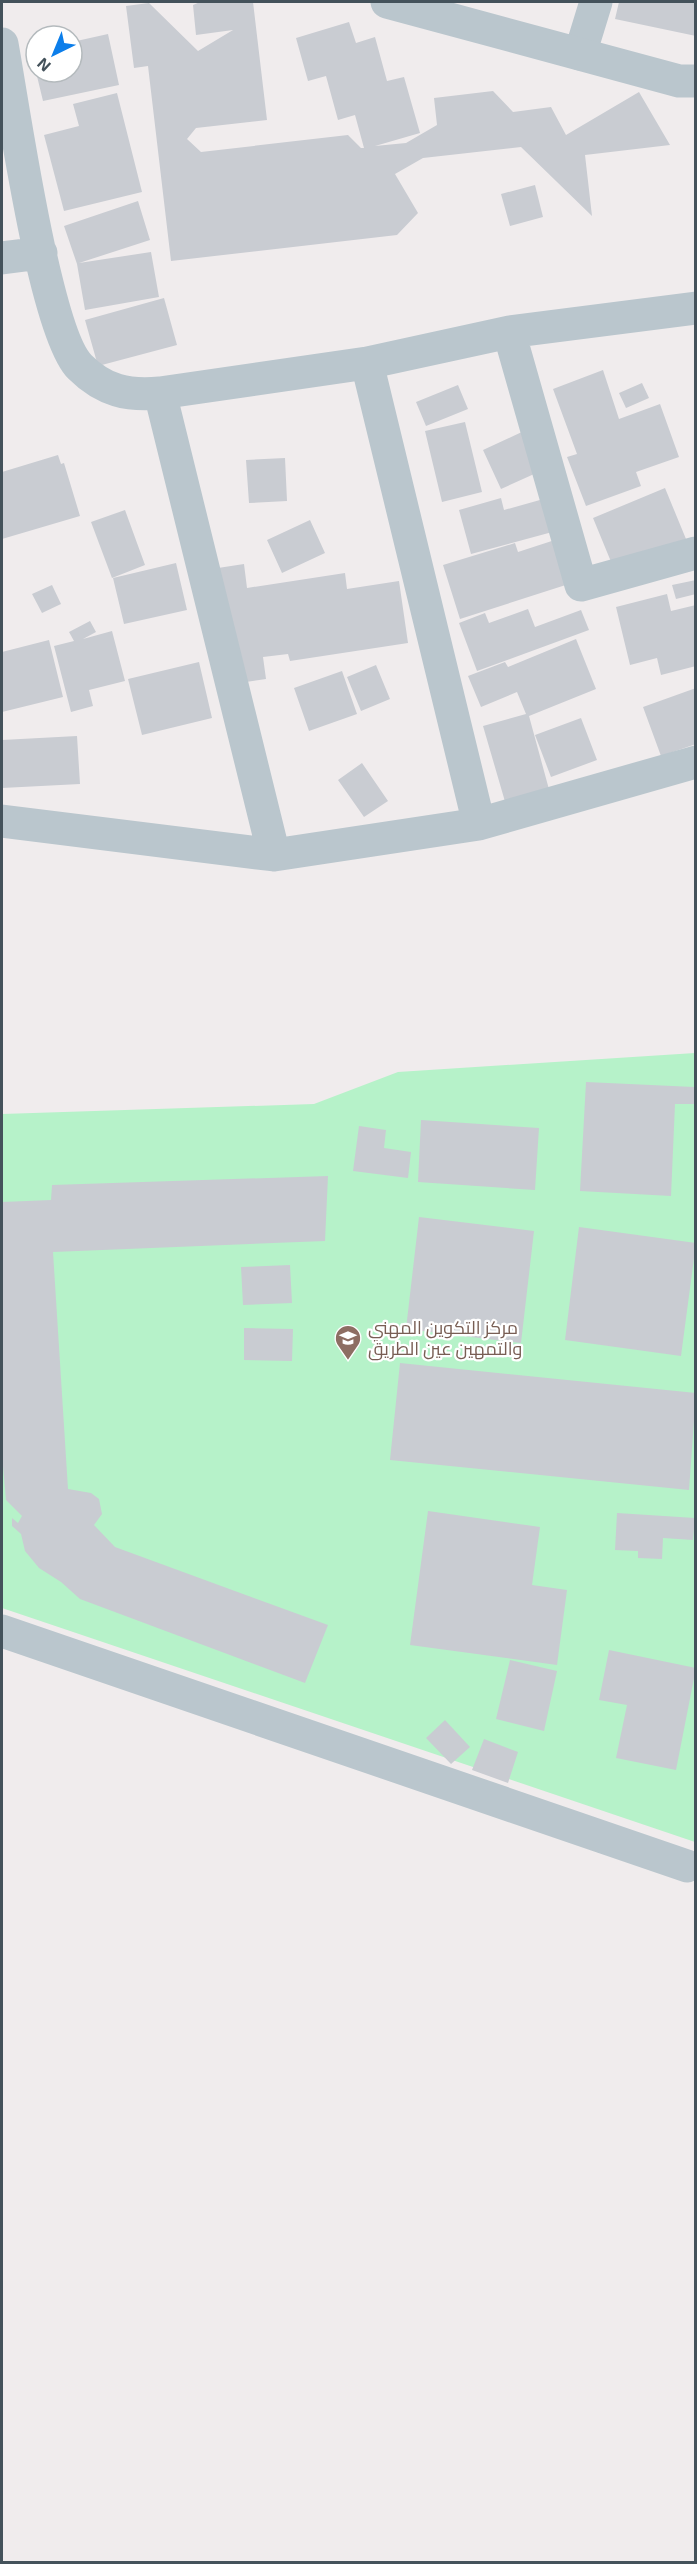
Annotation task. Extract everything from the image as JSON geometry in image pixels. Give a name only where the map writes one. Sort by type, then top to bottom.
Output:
[{"type":"street","points":[[387,2],[678,81],[696,81]]},
{"type":"street","points":[[580,54],[596,2]]},
{"type":"street","points":[[2,44],[41,253],[61,331],[79,366],[102,385],[133,396],[160,393],[367,363],[509,332],[696,308]]},
{"type":"street","points":[[2,258],[41,253]]},
{"type":"street","points":[[509,332],[581,585],[696,553]]},
{"type":"street","points":[[367,363],[479,824]]},
{"type":"street","points":[[160,393],[274,855]]},
{"type":"street","points":[[2,821],[274,855],[479,824],[696,762]]},
{"type":"street","points":[[2,1631],[687,1866]]},
{"type":"green space","name":"مركز التكوين المهني والتمهين عين الطريق","points":[[695,1053],[695,1842],[2,1608],[2,1114],[314,1104],[398,1072]]},
{"type":"building","points":[[200,2],[253,2],[267,120],[196,128],[187,139],[201,152],[348,135],[361,148],[364,148],[355,115],[338,120],[326,76],[308,81],[296,38],[349,22],[356,43],[375,37],[387,81],[404,77],[420,133],[375,146],[406,143],[437,125],[434,98],[493,91],[513,112],[551,107],[566,135],[639,92],[670,145],[585,155],[592,216],[521,147],[423,158],[395,174],[418,213],[397,235],[171,261],[148,66],[134,68],[126,6],[149,3],[198,51],[233,30],[196,35],[193,5]]},
{"type":"building","points":[[619,2],[696,2],[696,36],[615,19]]},
{"type":"building","points":[[108,34],[119,85],[43,101],[39,84],[84,84],[84,39]]},
{"type":"building","points":[[117,93],[142,192],[64,211],[44,135],[79,126],[73,104]]},
{"type":"building","points":[[535,185],[543,217],[510,226],[501,194]]},
{"type":"building","points":[[138,201],[150,240],[79,263],[151,252],[159,297],[85,310],[77,264],[64,226]]},
{"type":"building","points":[[164,298],[177,345],[98,366],[85,320]]},
{"type":"building","points":[[603,370],[619,419],[660,404],[679,457],[636,472],[641,486],[586,506],[567,457],[577,454],[553,389]]},
{"type":"building","points":[[642,383],[649,398],[626,408],[619,393]]},
{"type":"building","points":[[458,385],[468,409],[426,426],[416,402]]},
{"type":"building","points":[[465,422],[482,492],[442,502],[425,431]]},
{"type":"building","points":[[524,431],[543,470],[501,489],[483,450]]},
{"type":"building","points":[[58,455],[61,464],[64,463],[80,516],[2,539],[2,472]]},
{"type":"building","points":[[285,458],[287,501],[249,503],[246,460]]},
{"type":"building","points":[[665,488],[686,539],[614,569],[593,518]]},
{"type":"building","points":[[501,498],[504,510],[547,498],[556,531],[471,554],[459,510]]},
{"type":"building","points":[[125,510],[145,565],[112,578],[91,522]]},
{"type":"building","points":[[310,520],[325,553],[282,573],[267,540]]},
{"type":"building","points":[[561,538],[575,582],[460,619],[443,565],[515,543],[518,552]]},
{"type":"building","points":[[176,563],[187,610],[124,624],[113,578]]},
{"type":"building","points":[[244,564],[247,588],[345,573],[347,589],[399,581],[408,643],[290,661],[288,654],[263,657],[266,679],[239,683],[218,568]]},
{"type":"building","points":[[696,580],[696,594],[676,599],[672,585]]},
{"type":"building","points":[[52,585],[61,604],[42,613],[32,594]]},
{"type":"building","points":[[667,594],[671,611],[696,605],[696,666],[661,675],[657,658],[630,665],[616,607]]},
{"type":"building","points":[[528,609],[535,627],[581,610],[589,630],[477,671],[459,623],[485,613],[489,623]]},
{"type":"building","points":[[90,621],[96,632],[83,639],[112,631],[125,681],[89,690],[93,706],[71,712],[54,646],[74,641],[69,632]]},
{"type":"building","points":[[576,639],[596,689],[529,716],[550,793],[506,805],[483,726],[526,714],[517,692],[481,707],[468,676],[505,662],[508,667]]},
{"type":"building","points":[[49,640],[63,697],[2,712],[2,652]]},
{"type":"building","points":[[199,662],[212,718],[142,735],[128,679]]},
{"type":"building","points":[[376,665],[390,699],[361,711],[347,677]]},
{"type":"building","points":[[342,671],[357,714],[309,731],[294,688]]},
{"type":"building","points":[[696,688],[696,744],[661,756],[643,707]]},
{"type":"building","points":[[581,718],[597,760],[551,777],[535,735]]},
{"type":"building","points":[[77,736],[80,784],[2,788],[2,740]]},
{"type":"building","points":[[362,763],[388,801],[364,817],[338,780]]},
{"type":"building","points":[[586,1082],[694,1087],[694,1104],[675,1104],[671,1196],[580,1191]]},
{"type":"building","points":[[421,1120],[539,1128],[535,1190],[418,1182]]},
{"type":"building","points":[[359,1126],[386,1130],[384,1148],[411,1152],[408,1178],[353,1171]]},
{"type":"building","points":[[328,1176],[325,1241],[53,1252],[68,1489],[91,1493],[99,1499],[102,1514],[94,1525],[115,1547],[328,1625],[305,1683],[80,1599],[61,1582],[39,1568],[25,1551],[21,1534],[12,1526],[12,1518],[18,1523],[22,1516],[6,1500],[2,1455],[2,1202],[51,1200],[52,1185]]},
{"type":"building","points":[[419,1217],[534,1231],[521,1343],[406,1329]]},
{"type":"building","points":[[579,1227],[696,1243],[681,1356],[565,1340]]},
{"type":"building","points":[[290,1265],[292,1303],[243,1305],[241,1267]]},
{"type":"building","points":[[244,1328],[293,1329],[292,1361],[244,1360]]},
{"type":"building","points":[[400,1363],[696,1393],[689,1490],[390,1460]]},
{"type":"building","points":[[428,1511],[540,1527],[532,1585],[567,1590],[557,1665],[410,1645]]},
{"type":"building","points":[[617,1513],[695,1518],[693,1540],[663,1538],[662,1559],[638,1558],[638,1551],[615,1550]]},
{"type":"building","points":[[609,1650],[696,1668],[676,1770],[616,1758],[627,1705],[599,1700]]},
{"type":"building","points":[[510,1660],[557,1671],[544,1731],[496,1719]]},
{"type":"building","points":[[445,1720],[470,1747],[451,1764],[426,1738]]},
{"type":"building","points":[[484,1739],[518,1752],[508,1783],[472,1770]]},
{"type":"place","name":"مركز التكوين المهني والتمهين عين الطريق","points":[[348,1361]]}]
